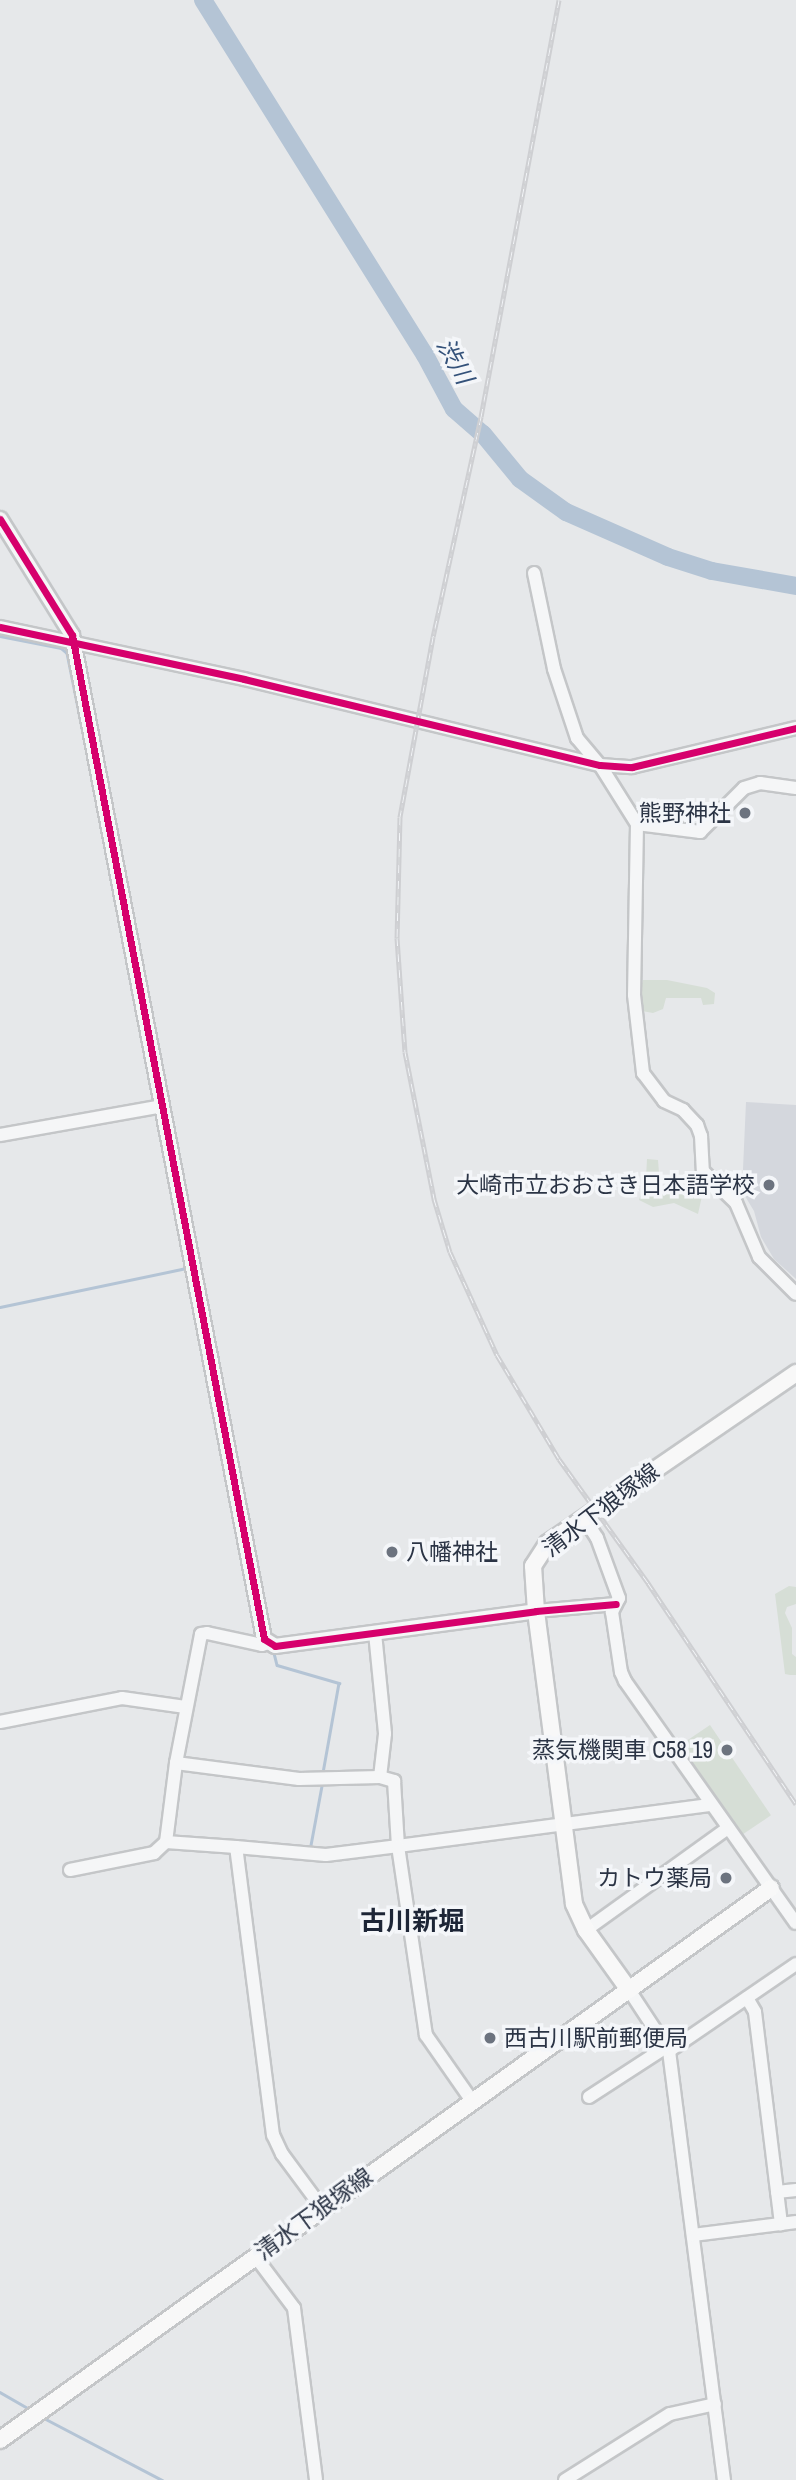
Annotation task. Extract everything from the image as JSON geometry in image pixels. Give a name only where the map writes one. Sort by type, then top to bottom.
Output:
[{"type":"main road","name":"清水下狼塚線","points":[[629,1990],[586,1930],[574,1904],[531,1574],[536,1558],[548,1543],[796,1373]]},
{"type":"main road","name":"清水下狼塚線","points":[[0,2440],[771,1888]]},
{"type":"street","points":[[0,519],[72,635],[264,1639],[275,1646],[536,1611],[615,1604]]},
{"type":"street","points":[[534,573],[554,669],[577,738],[600,765],[637,824],[634,995],[643,1073],[664,1101],[683,1110],[697,1125],[701,1136],[703,1171],[736,1203],[760,1257],[796,1294]]},
{"type":"street","points":[[0,627],[73,641],[600,765],[632,766],[796,728]]},
{"type":"street","points":[[637,824],[700,832],[744,788],[760,783],[796,788]]},
{"type":"street","points":[[0,1135],[162,1106]]},
{"type":"street","points":[[584,1518],[597,1538],[618,1598],[612,1612],[621,1672],[711,1805],[796,1923]]},
{"type":"street","points":[[375,1633],[385,1734],[380,1777]]},
{"type":"street","points":[[69,1870],[154,1853],[166,1842],[176,1763],[201,1634],[262,1645],[269,1643]]},
{"type":"street","points":[[0,1722],[122,1698],[186,1707]]},
{"type":"street","points":[[176,1763],[323,1779],[380,1777],[394,1781],[398,1846],[426,2035],[472,2101]]},
{"type":"street","points":[[166,1842],[326,1855],[711,1805]]},
{"type":"street","points":[[586,1930],[728,1828]]},
{"type":"street","points":[[236,1847],[273,2135],[282,2154],[322,2208]]},
{"type":"street","points":[[589,2097],[668,2049],[796,1964]]},
{"type":"street","points":[[629,1990],[668,2049],[724,2480]]},
{"type":"street","points":[[747,1998],[755,2012],[781,2224]]},
{"type":"street","points":[[777,2192],[796,2190]]},
{"type":"street","points":[[693,2235],[796,2222]]},
{"type":"street","points":[[256,2256],[294,2308],[316,2480]]},
{"type":"street","points":[[565,2480],[670,2414],[715,2404]]},
{"type":"shaded area","points":[[643,980],[667,980],[707,988],[715,993],[714,1004],[703,1005],[701,998],[666,998],[663,1009],[653,1013],[642,1011],[639,995]]},
{"type":"shaded area","name":"大崎市立おおさき日本語学校","points":[[746,1102],[796,1105],[796,1279],[774,1259],[761,1237],[754,1211],[742,1191]]},
{"type":"shaded area","points":[[647,1159],[658,1160],[660,1185],[665,1189],[702,1196],[698,1214],[674,1203],[653,1207],[639,1200],[646,1178]]},
{"type":"shaded area","points":[[789,1586],[796,1587],[796,1604],[787,1607],[785,1613],[792,1628],[792,1654],[796,1657],[796,1675],[785,1674],[775,1594]]},
{"type":"shaded area","points":[[710,1725],[771,1815],[737,1838],[676,1748]]},
{"type":"waterway","name":"渋川","points":[[203,0],[425,355],[454,409],[483,434],[520,479],[566,512],[668,557],[712,571],[796,586]]},
{"type":"waterway","points":[[0,636],[61,648],[67,653],[96,797]]},
{"type":"waterway","points":[[0,1307],[187,1268]]},
{"type":"waterway","points":[[274,1653],[277,1665],[339,1683],[323,1773]]},
{"type":"waterway","points":[[310,1848],[322,1783]]},
{"type":"waterway","points":[[0,2392],[30,2409]]},
{"type":"waterway","points":[[42,2417],[162,2480]]},
{"type":"railway","points":[[559,0],[481,417],[433,637],[400,817],[397,938],[405,1052],[434,1199],[450,1252],[497,1355],[559,1459],[648,1583],[796,1804]]},
{"type":"cycle path","points":[[0,519],[72,635],[264,1639],[275,1646],[536,1611],[616,1604]]},
{"type":"cycle path","points":[[0,627],[244,679],[600,765],[632,767],[796,728]]},
{"type":"place","name":"熊野神社","points":[[745,813]]},
{"type":"place","name":"大崎市立おおさき日本語学校","points":[[769,1185]]},
{"type":"place","name":"八幡神社","points":[[392,1552]]},
{"type":"place","name":"蒸気機関車 C58 19","points":[[727,1750]]},
{"type":"place","name":"カトウ薬局","points":[[726,1878]]},
{"type":"place","name":"西古川駅前郵便局","points":[[490,2038]]},
{"type":"district","name":"古川新堀","points":[[412,1921]]}]
